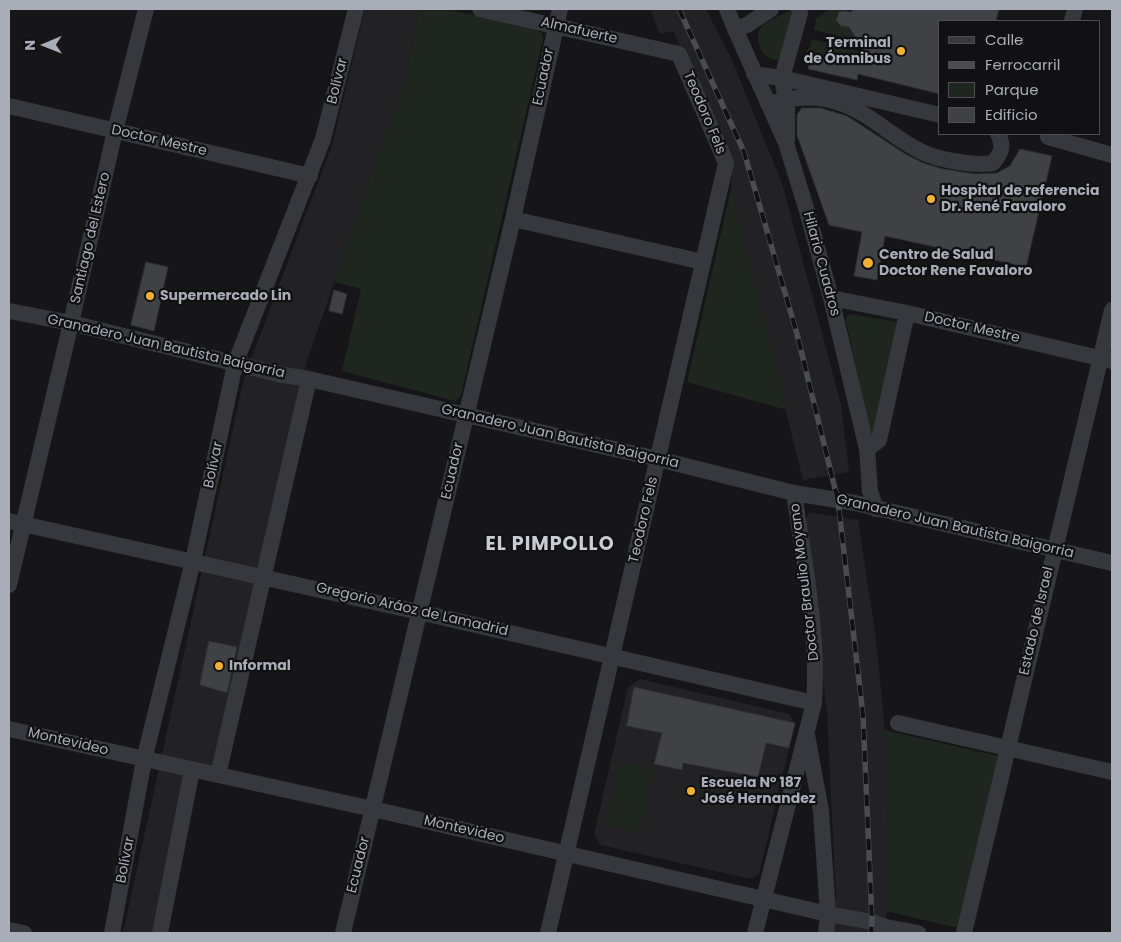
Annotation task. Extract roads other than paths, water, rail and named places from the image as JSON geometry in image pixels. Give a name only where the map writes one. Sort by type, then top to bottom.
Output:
[{"type":"street","name":"Santiago del Estero","points":[[9,585],[16,522],[72,323],[115,131],[146,9]]},
{"type":"street","name":"Bolívar","points":[[112,933],[144,760],[193,561],[235,364],[324,139],[356,9]]},
{"type":"street","name":"Almafuerte","points":[[480,9],[679,54]]},
{"type":"street","name":"Ecuador","points":[[343,933],[513,219],[560,9]]},
{"type":"street","name":"Hilario Cuadros","points":[[727,9],[787,148],[831,298],[867,449],[870,491],[876,509]]},
{"type":"street","points":[[735,29],[771,9]]},
{"type":"street","points":[[787,148],[787,106],[784,99],[782,78],[800,13],[799,9]]},
{"type":"street","name":"Teodoro Fels","points":[[548,933],[726,163],[679,54]]},
{"type":"street","points":[[754,74],[782,78],[938,115]]},
{"type":"street","points":[[768,104],[784,99],[804,97],[822,98],[838,102],[856,110],[931,156],[980,165],[994,163],[1000,155],[1002,142],[998,135]]},
{"type":"street","name":"Doctor Mestre","points":[[9,106],[310,176]]},
{"type":"street","points":[[1049,136],[1112,156]]},
{"type":"street","points":[[513,219],[703,262]]},
{"type":"street","name":"Doctor Mestre","points":[[831,298],[906,313],[1106,360]]},
{"type":"street","name":"Estado de Israel","points":[[964,933],[1054,549],[1106,360],[1112,310]]},
{"type":"street","name":"Granadero Juan Bautista Baigorria","points":[[9,311],[72,323],[235,364],[309,379],[658,459],[794,493],[855,503],[1112,562]]},
{"type":"street","points":[[867,449],[879,440],[906,313]]},
{"type":"street","points":[[218,775],[309,379]]},
{"type":"street","name":"Doctor Braulio Moyano","points":[[755,933],[814,703],[816,676],[813,624],[794,493]]},
{"type":"street","name":"Gregorio Aráoz de Lamadrid","points":[[16,522],[263,576],[814,703]]},
{"type":"street","points":[[898,723],[1112,772]]},
{"type":"street","name":"Montevideo","points":[[9,729],[373,809],[918,933]]},
{"type":"street","points":[[806,731],[821,811],[828,914],[826,933]]},
{"type":"street","points":[[160,933],[192,770]]},
{"type":"street","points":[[9,930],[24,933]]},
{"type":"railway","points":[[679,9],[744,152],[797,334],[838,501],[863,715],[871,933]]},
{"type":"place","name":"Terminal de Ómnibus","points":[[901,51]]},
{"type":"place","name":"Hospital de referencia Dr. René Favaloro","points":[[931,199]]},
{"type":"place","name":"Centro de Salud Doctor Rene Favaloro","points":[[868,263]]},
{"type":"place","name":"Supermercado Lin","points":[[150,296]]},
{"type":"place","name":"Informal","points":[[219,666]]},
{"type":"place","name":"Escuela N° 187 José Hernandez","points":[[691,791]]},
{"type":"district","name":"EL PIMPOLLO","points":[[550,545]]}]
